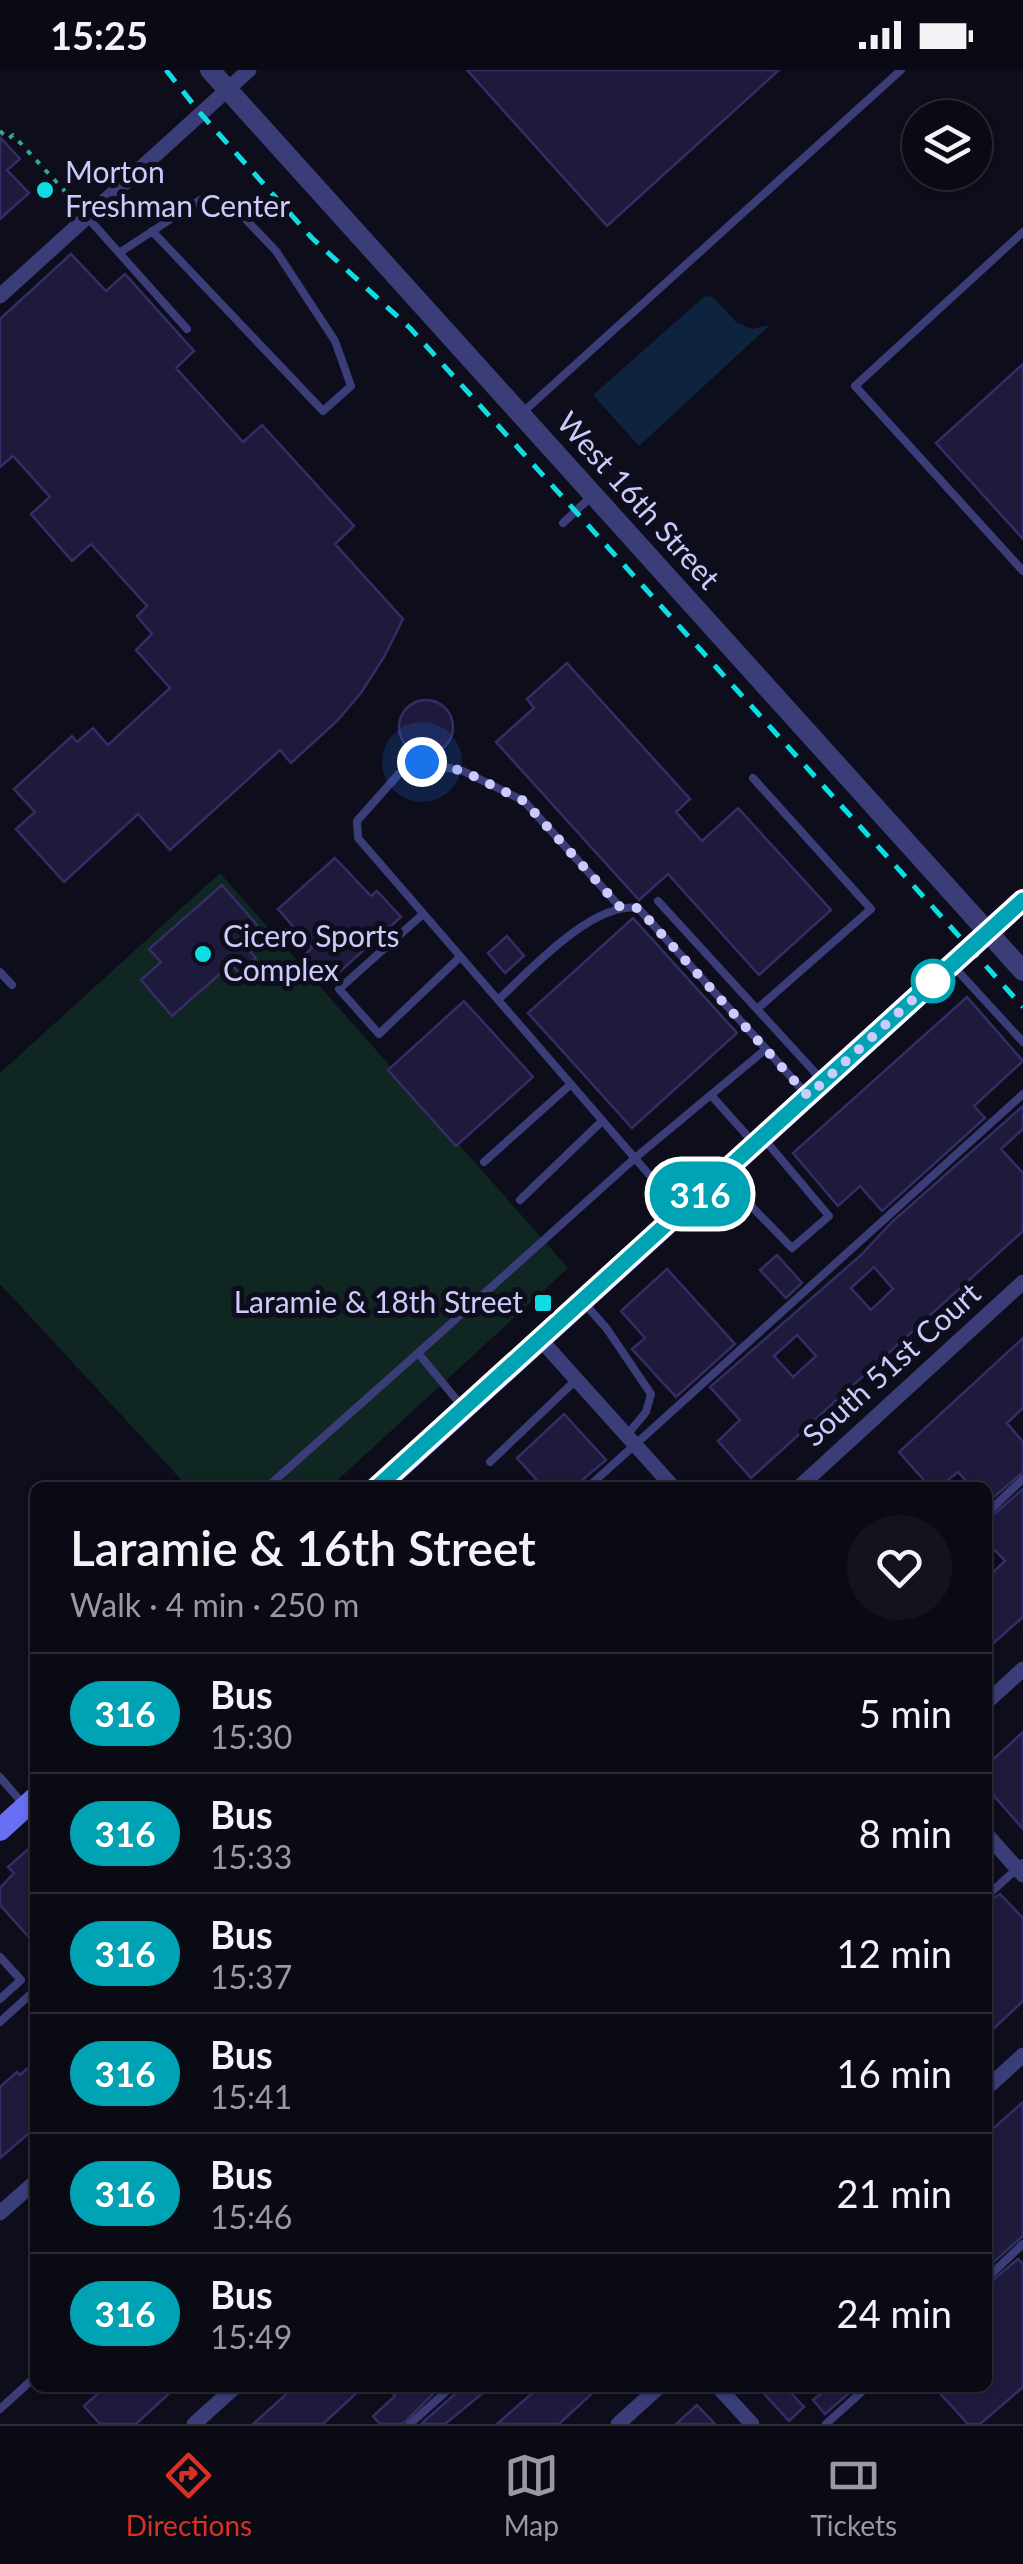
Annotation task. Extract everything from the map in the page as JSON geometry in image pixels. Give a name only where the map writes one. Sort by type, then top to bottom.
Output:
[{"type":"main road","points":[[389,1482],[464,1408],[1023,900]]},
{"type":"main road","points":[[0,1830],[30,1802]]},
{"type":"street","name":"West 16th Street","points":[[210,70],[1023,971]]},
{"type":"street","points":[[0,296],[249,70]]},
{"type":"street","name":"South 51st Court","points":[[805,1482],[1023,1282]]},
{"type":"street","points":[[540,1339],[669,1482]]},
{"type":"street","points":[[992,1697],[1023,1669]]},
{"type":"street","points":[[992,1840],[1021,1869]]},
{"type":"street","points":[[992,2083],[1023,2055]]},
{"type":"street","points":[[0,2213],[30,2186]]},
{"type":"street","points":[[194,2424],[230,2392]]},
{"type":"street","points":[[618,2424],[654,2392]]},
{"type":"street","points":[[723,2392],[752,2424]]},
{"type":"lane","points":[[520,415],[901,70]]},
{"type":"lane","points":[[119,253],[152,231],[206,196],[232,206],[276,251],[335,342],[351,386],[323,411],[152,231]]},
{"type":"lane","points":[[87,217],[187,329]]},
{"type":"lane","points":[[1023,232],[856,386],[1023,571]]},
{"type":"lane","points":[[563,522],[594,495]]},
{"type":"lane","points":[[621,908],[524,801],[463,771],[422,762],[404,768],[357,822],[358,838],[680,1211]]},
{"type":"lane","points":[[754,778],[871,908],[757,1009]]},
{"type":"lane","points":[[658,901],[757,1009],[816,1088]]},
{"type":"lane","points":[[498,1000],[556,947],[593,921],[621,908],[638,908],[766,1049],[816,1088]]},
{"type":"lane","points":[[423,914],[339,989],[379,1034],[460,957]]},
{"type":"lane","points":[[952,964],[1023,1042]]},
{"type":"lane","points":[[0,972],[12,985]]},
{"type":"lane","points":[[273,1482],[634,1158],[766,1049]]},
{"type":"lane","points":[[484,1162],[571,1084]]},
{"type":"lane","points":[[593,1482],[631,1440],[1023,1094]]},
{"type":"lane","points":[[711,1095],[829,1216],[792,1248],[721,1174]]},
{"type":"lane","points":[[520,1200],[602,1121]]},
{"type":"lane","points":[[582,1301],[601,1321],[651,1394],[631,1440]]},
{"type":"lane","points":[[418,1352],[464,1408]]},
{"type":"lane","points":[[490,1462],[577,1379]]},
{"type":"lane","points":[[992,1508],[1023,1479]]},
{"type":"lane","points":[[0,1776],[30,1802]]},
{"type":"lane","points":[[992,1892],[1021,1869]]},
{"type":"lane","points":[[0,1957],[21,1980],[0,1999]]},
{"type":"lane","points":[[0,2022],[30,1995]]},
{"type":"lane","points":[[992,2273],[1023,2244]]},
{"type":"lane","points":[[0,2409],[30,2382]]},
{"type":"lane","points":[[410,2424],[446,2392]]},
{"type":"lane","points":[[826,2424],[862,2392]]},
{"type":"path","points":[[0,131],[8,139],[13,135],[72,199]]},
{"type":"green space","name":"Cicero Sports Complex","points":[[220,873],[568,1268],[336,1482],[183,1482],[0,1284],[0,1073]]},
{"type":"water","points":[[705,296],[713,297],[736,322],[752,329],[770,325],[639,446],[593,395]]},
{"type":"building","points":[[467,70],[779,70],[607,226]]},
{"type":"building","points":[[0,137],[20,159],[7,170],[29,193],[0,219]]},
{"type":"building","points":[[71,254],[106,291],[125,274],[194,351],[176,368],[243,442],[262,425],[354,526],[335,544],[403,619],[361,693],[291,763],[280,750],[170,850],[138,814],[64,882],[16,829],[35,812],[14,789],[72,736],[77,742],[93,728],[108,745],[170,688],[136,650],[152,634],[137,616],[147,606],[91,544],[72,561],[31,514],[50,497],[13,456],[0,467],[0,319]]},
{"type":"building","points":[[1023,364],[1023,539],[936,443]]},
{"type":"building","points":[[567,663],[690,799],[676,812],[702,841],[738,808],[831,910],[759,975],[668,874],[639,900],[496,742],[534,708],[527,699]]},
{"type":"building","points":[[426,700],[445,708],[453,727],[445,746],[426,754],[407,746],[399,727],[407,708]]},
{"type":"building","points":[[335,858],[371,896],[377,891],[401,917],[326,984],[302,957],[312,948],[278,909]]},
{"type":"building","name":"Cicero Sports Complex","points":[[222,885],[264,933],[247,948],[256,958],[239,973],[231,964],[172,1016],[141,980],[161,962],[149,949]]},
{"type":"building","points":[[633,918],[737,1033],[632,1128],[528,1013]]},
{"type":"building","points":[[507,936],[524,956],[505,973],[488,953]]},
{"type":"building","points":[[967,997],[1023,1061],[974,1106],[985,1118],[882,1211],[860,1186],[838,1206],[793,1153]]},
{"type":"building","points":[[464,1001],[533,1077],[456,1146],[388,1070]]},
{"type":"building","points":[[1023,1106],[1023,1129],[1001,1149],[1023,1173],[1023,1231],[751,1478],[718,1441],[740,1420],[710,1387],[861,1255],[892,1222]],"holes":[[[874,1267],[893,1289],[871,1310],[851,1288]],[[797,1335],[816,1356],[793,1377],[774,1356]]]},
{"type":"building","points":[[777,1255],[802,1283],[786,1298],[760,1270]]},
{"type":"building","points":[[667,1269],[735,1344],[676,1397],[632,1349],[645,1338],[621,1311]]},
{"type":"building","points":[[1023,1338],[1023,1408],[1007,1423],[1023,1442],[1023,1472],[992,1499],[992,1482],[967,1482],[958,1472],[946,1482],[926,1482],[899,1452]]},
{"type":"building","points":[[564,1414],[606,1460],[580,1482],[539,1482],[517,1458]]},
{"type":"building","points":[[1023,1489],[1023,1617],[992,1644],[992,1573],[1005,1561],[992,1547],[992,1516]]},
{"type":"building","points":[[1023,1732],[1023,1829],[992,1794],[992,1760]]},
{"type":"building","points":[[30,1847],[30,1938],[0,1905],[0,1888],[14,1873],[8,1867]]},
{"type":"building","points":[[1000,1894],[1023,1918],[1023,2001],[992,2030],[992,1899]]},
{"type":"building","points":[[30,2066],[30,2132],[0,2158],[0,2087],[17,2072],[20,2075]]},
{"type":"building","points":[[1023,2102],[1023,2236],[992,2263],[992,2129]]},
{"type":"building","points":[[1018,2259],[1023,2264],[1023,2387],[980,2424],[968,2424],[939,2392],[992,2392],[992,2281]]},
{"type":"building","points":[[100,2392],[171,2392],[136,2424],[100,2424],[84,2406]]},
{"type":"building","points":[[289,2392],[358,2392],[323,2424],[253,2424]]},
{"type":"building","points":[[391,2392],[435,2392],[403,2424],[380,2424],[373,2416],[395,2396]]},
{"type":"building","points":[[484,2392],[445,2424],[421,2424],[455,2394]]},
{"type":"building","points":[[533,2392],[594,2392],[559,2424],[497,2424]]},
{"type":"building","points":[[763,2392],[790,2392],[804,2407],[789,2421]]},
{"type":"building","points":[[823,2392],[850,2392],[825,2414],[813,2400]]},
{"type":"building","points":[[697,2405],[715,2424],[676,2424]]},
{"type":"railway","points":[[166,70],[312,238],[410,328],[1023,1007]]},
{"type":"bus line","name":"316","points":[[383,1482],[1023,900]]},
{"type":"place","name":"Morton Freshman Center","points":[[45,190]]},
{"type":"place","name":"Cicero Sports Complex","points":[[203,954]]},
{"type":"place","name":"Laramie & 18th Street","points":[[543,1303]]},
{"type":"route","points":[[422,762],[463,771],[524,801],[621,908],[638,908],[808,1096],[933,981]]}]
